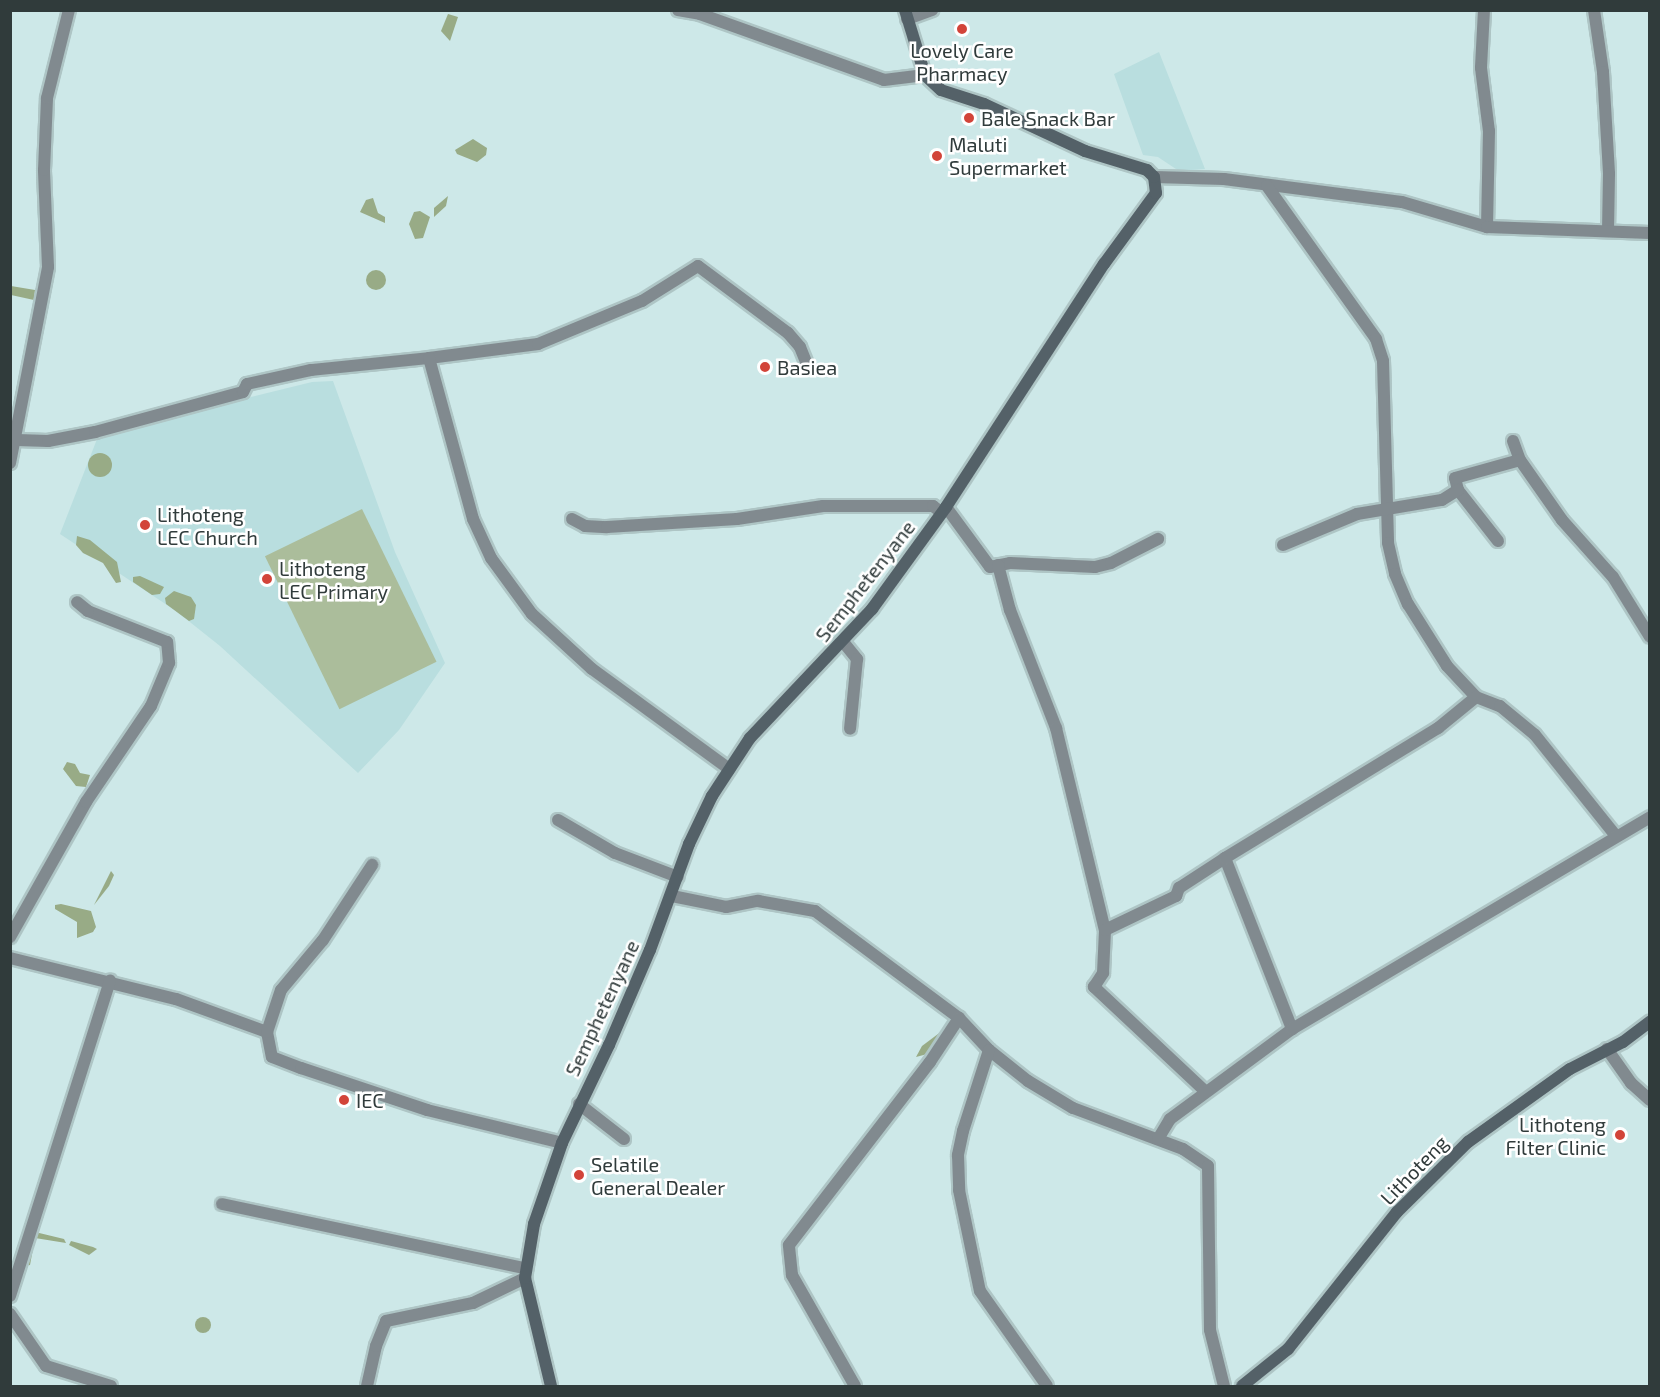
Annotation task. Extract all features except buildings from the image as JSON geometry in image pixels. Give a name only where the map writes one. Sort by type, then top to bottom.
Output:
[{"type":"main road","points":[[906,15],[925,75],[952,95],[984,104],[1085,151],[1147,170],[1154,177]]},
{"type":"main road","name":"Semphetenyane","points":[[551,1386],[525,1273],[534,1224],[562,1143],[609,1045],[672,896],[694,834],[729,769],[781,703],[844,643],[944,510],[1104,264],[1156,193],[1154,177]]},
{"type":"main road","name":"Lithoteng","points":[[1242,1386],[1288,1349],[1397,1212],[1468,1142],[1570,1069],[1650,1022]]},
{"type":"street","points":[[10,463],[17,440],[48,267],[44,170],[47,98],[69,10]]},
{"type":"street","points":[[678,10],[700,14],[884,80],[925,75]]},
{"type":"street","points":[[906,15],[932,10]]},
{"type":"street","points":[[1484,10],[1481,68],[1489,131],[1487,227]]},
{"type":"street","points":[[1594,10],[1603,72],[1609,174],[1608,229]]},
{"type":"street","points":[[1154,177],[1224,179],[1402,202],[1487,227],[1608,229],[1650,233]]},
{"type":"street","points":[[1267,186],[1376,339],[1383,361],[1386,511],[1395,574],[1408,604],[1447,666],[1476,697],[1500,706],[1535,735],[1616,836]]},
{"type":"street","points":[[17,440],[48,441],[95,432],[243,392],[247,384],[311,370],[538,344],[642,301],[698,266],[788,333],[801,347],[807,363]]},
{"type":"street","points":[[429,358],[472,519],[491,558],[532,614],[592,669],[729,769]]},
{"type":"street","points":[[1513,441],[1520,459],[1562,520],[1613,577],[1650,637]]},
{"type":"street","points":[[1498,541],[1458,490],[1455,478],[1520,459]]},
{"type":"street","points":[[1283,545],[1357,514],[1442,500],[1458,490]]},
{"type":"street","points":[[572,519],[585,526],[607,527],[727,520],[823,506],[933,506],[944,510],[990,567],[998,565],[1095,567],[1111,563],[1158,539]]},
{"type":"street","points":[[998,565],[1010,610],[1056,728],[1105,930],[1103,973],[1094,987],[1206,1092]]},
{"type":"street","points":[[10,937],[86,802],[151,706],[169,663],[171,651],[167,642],[88,611],[77,602]]},
{"type":"street","points":[[844,643],[857,659],[850,729]]},
{"type":"street","points":[[1105,930],[1176,896],[1179,888],[1438,728],[1476,697]]},
{"type":"street","points":[[1158,1139],[1170,1119],[1292,1029],[1650,817]]},
{"type":"street","points":[[558,820],[615,853],[678,877]]},
{"type":"street","points":[[1225,858],[1292,1029]]},
{"type":"street","points":[[372,865],[322,940],[281,990],[267,1032],[272,1057],[427,1110],[562,1143]]},
{"type":"street","points":[[672,896],[726,907],[758,901],[815,911],[959,1018],[989,1050],[1028,1081],[1073,1108],[1158,1139],[1197,1158],[1208,1166],[1210,1176],[1206,1228],[1210,1330],[1215,1363],[1224,1386]]},
{"type":"street","points":[[10,958],[110,980],[267,1032]]},
{"type":"street","points":[[10,1296],[110,980]]},
{"type":"street","points":[[855,1386],[792,1275],[789,1245],[930,1062],[959,1018]]},
{"type":"street","points":[[1607,1049],[1630,1083],[1650,1100]]},
{"type":"street","points":[[989,1050],[963,1131],[958,1155],[959,1190],[980,1291],[1047,1386]]},
{"type":"street","points":[[579,1104],[624,1139]]},
{"type":"street","points":[[222,1204],[525,1273]]},
{"type":"street","points":[[367,1386],[386,1321],[473,1303],[525,1273]]},
{"type":"street","points":[[10,1314],[46,1366],[111,1386]]},
{"type":"shaded area","points":[[1159,52],[1205,169],[1179,171],[1158,157],[1143,155],[1114,74]]},
{"type":"shaded area","name":"Lithoteng LEC Primary","points":[[333,381],[395,552],[445,663],[399,730],[358,773],[220,646],[176,611],[60,534],[99,434],[312,382]]},
{"type":"green space","points":[[448,14],[458,17],[450,41],[441,31]]},
{"type":"green space","points":[[473,139],[487,148],[486,155],[477,162],[457,154],[455,150]]},
{"type":"green space","points":[[448,196],[446,206],[434,217],[434,208]]},
{"type":"green space","points":[[373,198],[378,213],[385,217],[385,223],[360,212],[366,200]]},
{"type":"green space","points":[[420,211],[430,217],[423,238],[415,239],[409,224],[414,212]]},
{"type":"green space","points":[[376,270],[383,273],[386,280],[383,287],[376,290],[369,287],[366,280],[369,273]]},
{"type":"green space","points":[[11,286],[35,290],[34,300],[11,295]]},
{"type":"green space","points":[[100,453],[105,454],[111,460],[111,470],[105,476],[100,477],[95,476],[89,470],[88,465],[89,460],[95,454]]},
{"type":"green space","points":[[362,509],[437,662],[339,709],[265,556]]},
{"type":"green space","points":[[77,536],[90,540],[117,562],[121,582],[116,583],[103,563],[83,553],[76,545]]},
{"type":"green space","points":[[140,576],[164,587],[160,594],[152,595],[133,582],[133,577]]},
{"type":"green space","points":[[174,591],[191,597],[196,605],[194,619],[189,621],[166,604],[165,598]]},
{"type":"green space","points":[[67,762],[75,764],[80,773],[90,775],[86,787],[76,786],[63,769]]},
{"type":"green space","points":[[111,871],[114,875],[109,886],[94,905]]},
{"type":"green space","points":[[61,904],[91,911],[96,927],[93,932],[77,938],[77,922],[55,909],[55,905]]},
{"type":"green space","points":[[946,1028],[931,1053],[916,1057],[922,1046]]},
{"type":"green space","points":[[31,1231],[64,1239],[66,1243],[35,1238],[30,1265],[24,1266]]},
{"type":"green space","points":[[71,1241],[97,1249],[89,1255],[69,1245]]},
{"type":"green space","points":[[203,1317],[209,1319],[211,1325],[209,1331],[203,1333],[197,1331],[195,1325],[197,1319]]},
{"type":"place","name":"Lovely Care Pharmacy","points":[[962,29]]},
{"type":"place","name":"Bale Snack Bar","points":[[969,118]]},
{"type":"place","name":"Maluti Supermarket","points":[[937,156]]},
{"type":"place","name":"Basiea","points":[[765,367]]},
{"type":"place","name":"Lithoteng LEC Church","points":[[145,525]]},
{"type":"place","name":"Lithoteng LEC Primary","points":[[267,579]]},
{"type":"place","name":"IEC","points":[[344,1100]]},
{"type":"place","name":"Lithoteng Filter Clinic","points":[[1620,1135]]},
{"type":"place","name":"Selatile General Dealer","points":[[579,1175]]}]
